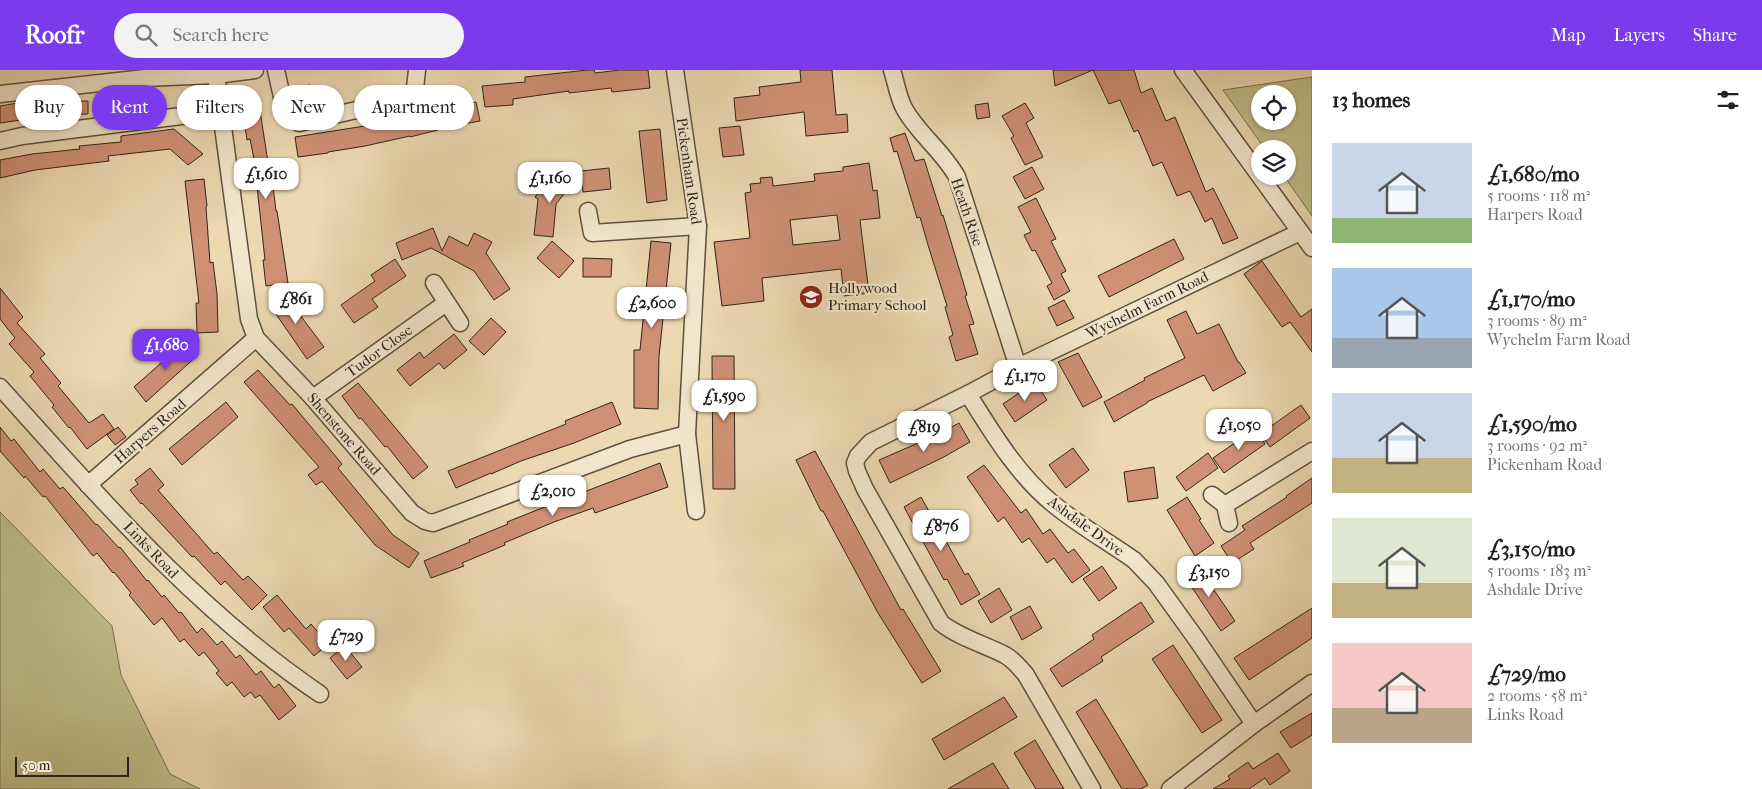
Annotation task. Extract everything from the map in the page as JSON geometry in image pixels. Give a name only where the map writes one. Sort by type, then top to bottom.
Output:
[{"type":"street","points":[[0,94],[145,78],[216,75],[255,70]]},
{"type":"street","points":[[276,70],[286,115],[299,123],[414,97],[417,70]]},
{"type":"street","name":"Pickenham Road","points":[[675,70],[698,226],[687,434],[696,511]]},
{"type":"street","name":"Heath Rise","points":[[892,70],[903,107],[952,167],[957,177],[1018,367]]},
{"type":"street","points":[[1183,70],[1312,248]]},
{"type":"street","name":"Shenstone Road","points":[[216,75],[217,85]]},
{"type":"street","points":[[0,141],[31,135],[177,117]]},
{"type":"street","name":"Shenstone Road","points":[[223,130],[249,319],[256,338],[312,398],[412,513],[425,521],[433,523],[630,449],[687,434]]},
{"type":"street","points":[[588,211],[592,233],[698,226]]},
{"type":"street","name":"Wychelm Farm Road","points":[[968,394],[1018,367],[1300,232]]},
{"type":"street","points":[[434,284],[460,323]]},
{"type":"street","name":"Tudor Close","points":[[312,398],[446,303]]},
{"type":"street","name":"Harpers Road","points":[[88,485],[256,338]]},
{"type":"street","name":"Links Road","points":[[0,387],[88,485],[175,576],[287,672],[320,694]]},
{"type":"street","points":[[968,394],[872,442],[858,456],[855,463],[857,471],[940,623],[949,630],[1006,656],[1016,663],[1026,675],[1092,789]]},
{"type":"street","name":"Ashdale Drive","points":[[968,394],[1006,454],[1029,481],[1052,503],[1134,560],[1146,571],[1197,640],[1254,724]]},
{"type":"street","points":[[1229,523],[1218,500],[1312,450]]},
{"type":"street","points":[[1170,789],[1254,724],[1312,683]]},
{"type":"shaded area","points":[[1312,77],[1312,216],[1290,185],[1296,185],[1296,140],[1259,140],[1251,130],[1296,130],[1296,85],[1257,85]]},
{"type":"shaded area","points":[[1251,86],[1251,129],[1223,90]]},
{"type":"shaded area","points":[[0,512],[112,626],[121,675],[170,774],[200,789],[0,789]]},
{"type":"building","points":[[594,70],[595,73],[620,70],[648,70],[650,88],[612,92],[611,88],[569,93],[569,91],[513,99],[513,105],[485,107],[482,86],[525,82],[525,77]]},
{"type":"building","points":[[800,70],[832,70],[836,115],[847,114],[848,132],[806,136],[804,112],[736,121],[734,98],[760,95],[759,87],[801,82]]},
{"type":"building","points":[[1053,70],[1093,70],[1055,86]]},
{"type":"building","points":[[1093,70],[1134,70],[1141,93],[1152,88],[1166,121],[1175,117],[1206,192],[1213,188],[1238,238],[1223,244],[1212,218],[1205,222],[1190,191],[1177,196],[1162,162],[1153,166],[1138,130],[1134,132],[1120,100],[1109,104]]},
{"type":"building","points":[[82,101],[88,101],[88,114],[82,114]]},
{"type":"building","points":[[474,102],[476,102],[480,121],[474,122]]},
{"type":"building","points":[[988,103],[990,117],[977,119],[975,105]]},
{"type":"building","points":[[1025,103],[1034,118],[1026,123],[1043,157],[1025,165],[1011,138],[1014,136],[1002,116]]},
{"type":"building","points":[[15,104],[15,121],[0,123],[0,106]]},
{"type":"building","points":[[262,124],[269,169],[271,169],[288,283],[266,286],[254,159],[250,139],[247,140],[245,130],[262,130]]},
{"type":"building","points":[[740,126],[744,155],[723,157],[719,128]]},
{"type":"building","points":[[354,128],[354,130],[438,130],[365,146],[298,157],[295,137]]},
{"type":"building","points":[[174,129],[203,154],[188,165],[170,149],[108,156],[109,161],[35,170],[0,178],[0,160],[32,154],[80,149],[79,146],[121,142],[121,136]]},
{"type":"building","points":[[660,129],[667,200],[647,203],[639,131]]},
{"type":"building","points":[[905,133],[915,161],[924,159],[943,215],[974,324],[969,325],[978,354],[956,361],[949,337],[953,335],[945,307],[947,306],[920,217],[917,218],[897,151],[894,152],[890,138]]},
{"type":"building","points":[[869,163],[873,191],[877,190],[880,218],[860,220],[869,293],[844,296],[841,269],[762,278],[764,301],[722,306],[714,242],[750,238],[745,193],[751,192],[750,184],[761,183],[760,178],[772,177],[773,186],[815,181],[814,174],[843,171],[843,167]],"holes":[[[837,215],[840,240],[793,245],[790,220]]]},
{"type":"building","points":[[1032,167],[1044,189],[1025,199],[1013,177]]},
{"type":"building","points":[[609,168],[611,189],[583,192],[581,171]]},
{"type":"building","points":[[556,171],[572,184],[556,204],[553,237],[534,235],[538,199],[535,197]]},
{"type":"building","points":[[204,179],[210,263],[213,262],[217,294],[218,332],[197,333],[196,303],[199,303],[185,181]]},
{"type":"building","points":[[1036,198],[1056,239],[1051,241],[1066,271],[1061,274],[1070,291],[1054,300],[1047,286],[1052,283],[1035,250],[1032,251],[1024,235],[1031,232],[1018,207]]},
{"type":"building","points":[[433,228],[442,251],[449,236],[468,246],[474,233],[492,242],[486,253],[510,289],[494,300],[474,271],[431,248],[402,260],[396,243]]},
{"type":"building","points":[[1174,239],[1184,259],[1109,297],[1098,276]]},
{"type":"building","points":[[552,241],[574,261],[559,278],[537,258]]},
{"type":"building","points":[[651,241],[671,243],[659,356],[658,409],[634,408],[634,350],[640,350]]},
{"type":"building","points":[[583,258],[612,259],[611,277],[583,277]]},
{"type":"building","points":[[395,259],[406,276],[372,299],[378,307],[354,323],[341,305],[375,281],[371,275]]},
{"type":"building","points":[[1262,261],[1301,317],[1312,309],[1312,352],[1290,322],[1282,327],[1244,274]]},
{"type":"building","points":[[0,288],[23,317],[17,323],[45,354],[40,358],[61,383],[58,386],[89,423],[103,414],[114,429],[87,449],[52,407],[54,405],[30,376],[34,372],[9,344],[15,338],[0,319]]},
{"type":"building","points":[[286,291],[303,314],[300,315],[324,347],[307,359],[269,304]]},
{"type":"building","points":[[1064,300],[1074,318],[1057,326],[1048,308]]},
{"type":"building","points":[[1186,311],[1197,334],[1219,324],[1238,362],[1246,373],[1213,391],[1204,375],[1147,402],[1114,422],[1104,402],[1145,380],[1144,378],[1185,358],[1167,320]]},
{"type":"building","points":[[491,318],[506,332],[484,355],[469,341]]},
{"type":"building","points":[[454,334],[467,350],[444,369],[439,363],[410,386],[397,370],[420,352],[424,358]]},
{"type":"building","points":[[187,340],[199,354],[146,402],[134,387]]},
{"type":"building","points":[[1078,353],[1102,397],[1083,407],[1058,362]]},
{"type":"building","points":[[712,356],[734,356],[735,489],[713,489]]},
{"type":"building","points":[[258,370],[290,405],[292,404],[342,464],[338,468],[393,535],[419,553],[409,568],[375,545],[322,481],[316,485],[308,475],[319,467],[244,382]]},
{"type":"building","points":[[1035,382],[1047,400],[1015,422],[1003,404]]},
{"type":"building","points":[[358,383],[428,467],[413,479],[387,446],[385,447],[361,418],[359,419],[342,396]]},
{"type":"building","points":[[226,402],[238,417],[182,465],[169,449]]},
{"type":"building","points":[[612,402],[621,424],[574,443],[521,461],[456,488],[448,471],[566,424],[565,421]]},
{"type":"building","points":[[1301,405],[1310,418],[1270,447],[1260,434]]},
{"type":"building","points":[[959,423],[970,442],[890,483],[879,460],[932,438]]},
{"type":"building","points":[[0,427],[11,441],[14,439],[40,472],[43,469],[60,489],[63,487],[96,525],[120,547],[162,597],[164,595],[179,613],[181,612],[197,633],[202,628],[217,645],[222,641],[236,658],[240,655],[256,675],[261,671],[274,688],[279,684],[296,706],[279,720],[260,695],[255,698],[251,692],[244,697],[232,682],[227,686],[216,673],[219,671],[204,652],[199,656],[184,639],[180,642],[162,618],[154,625],[129,595],[131,593],[114,572],[97,553],[93,556],[45,496],[43,497],[25,476],[24,478],[0,451]]},
{"type":"building","points":[[118,427],[126,437],[115,445],[107,435]]},
{"type":"building","points":[[1255,429],[1265,444],[1224,473],[1213,458]]},
{"type":"building","points":[[1073,448],[1089,470],[1066,488],[1049,465]]},
{"type":"building","points":[[815,451],[901,610],[903,609],[941,671],[922,683],[878,613],[823,511],[821,511],[796,460]]},
{"type":"building","points":[[1208,453],[1218,468],[1186,491],[1176,477]]},
{"type":"building","points":[[660,463],[668,487],[595,513],[593,508],[554,522],[462,563],[464,566],[431,578],[424,561],[470,542],[469,540],[508,524],[507,522]]},
{"type":"building","points":[[984,465],[1021,513],[1026,509],[1043,534],[1050,529],[1068,553],[1074,549],[1090,570],[1072,583],[1054,558],[1047,563],[1029,538],[1022,543],[1004,517],[998,522],[967,477]]},
{"type":"building","points":[[1154,467],[1158,498],[1128,502],[1124,472]]},
{"type":"building","points":[[150,468],[164,485],[158,490],[214,554],[217,552],[243,580],[248,576],[267,595],[252,610],[225,581],[221,585],[194,556],[192,557],[130,490],[138,484],[135,480]]},
{"type":"building","points":[[1312,478],[1312,503],[1250,543],[1254,549],[1232,563],[1221,546],[1245,530],[1242,526],[1287,497]]},
{"type":"building","points":[[921,497],[965,575],[968,573],[980,594],[961,605],[947,579],[944,580],[904,507]]},
{"type":"building","points":[[1187,497],[1214,543],[1195,556],[1167,510]]},
{"type":"building","points":[[1197,565],[1235,621],[1221,631],[1183,574]]},
{"type":"building","points":[[1102,566],[1117,588],[1099,601],[1083,579]]},
{"type":"building","points":[[999,588],[1012,610],[991,623],[978,601]]},
{"type":"building","points":[[277,595],[306,629],[311,624],[328,644],[314,656],[289,628],[284,632],[263,607]]},
{"type":"building","points":[[1141,602],[1154,622],[1101,657],[1103,661],[1062,687],[1050,669],[1094,639],[1092,635]]},
{"type":"building","points":[[1030,606],[1042,628],[1022,640],[1010,617]]},
{"type":"building","points":[[1312,608],[1312,638],[1249,680],[1234,658]]},
{"type":"building","points":[[1173,645],[1222,720],[1202,733],[1152,659]]},
{"type":"building","points":[[345,646],[362,667],[347,679],[330,658]]},
{"type":"building","points":[[1004,697],[1017,717],[944,760],[932,739]]},
{"type":"building","points":[[1096,699],[1148,785],[1141,789],[1122,789],[1076,712]]},
{"type":"building","points":[[1312,713],[1312,735],[1291,748],[1280,732]]},
{"type":"building","points":[[1035,740],[1064,789],[1036,789],[1014,753]]},
{"type":"building","points":[[1278,753],[1290,771],[1270,785],[1265,778],[1249,789],[1213,789],[1230,779],[1228,776],[1248,762],[1253,769]]},
{"type":"building","points":[[993,763],[1009,789],[948,789]]},
{"type":"place","name":"Hollywood Primary School","points":[[811,297]]}]
